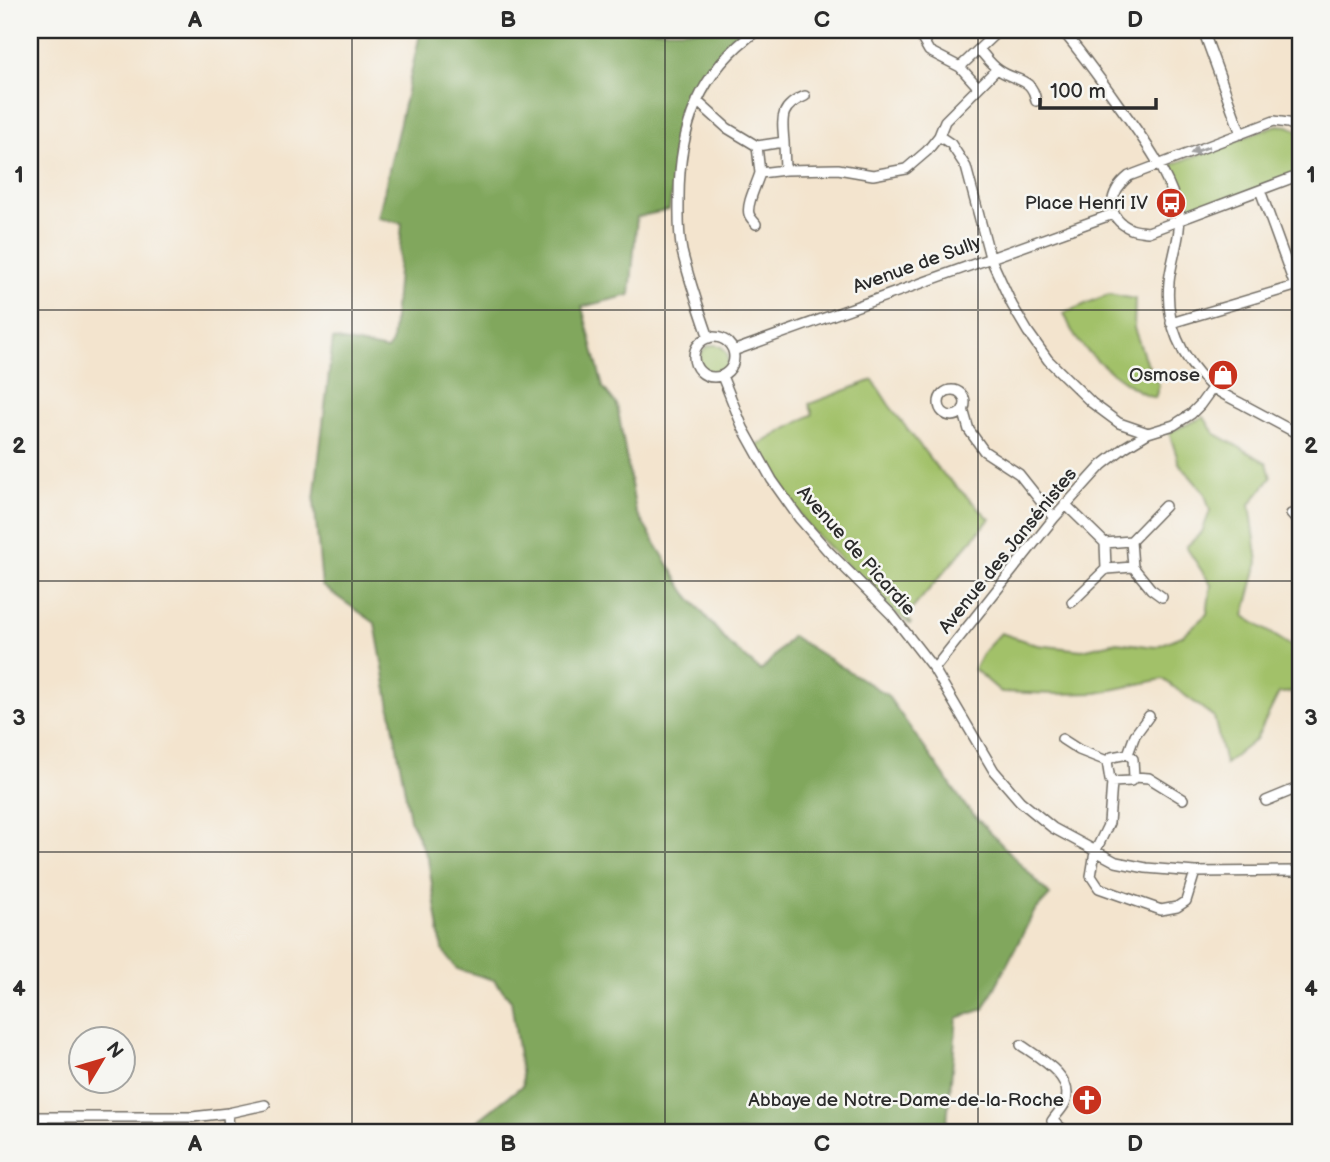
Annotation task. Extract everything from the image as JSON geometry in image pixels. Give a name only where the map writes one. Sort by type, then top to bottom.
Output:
[{"type":"street","points":[[709,338],[686,265],[679,224],[681,155],[689,121],[705,85],[742,41],[758,30]]},
{"type":"street","points":[[960,67],[999,30]]},
{"type":"street","points":[[1062,30],[1150,149],[1178,208],[1180,219],[1167,298],[1171,323],[1183,352],[1213,387],[1300,435]]},
{"type":"street","points":[[1203,30],[1241,134]]},
{"type":"street","points":[[918,32],[929,51],[960,67],[978,87]]},
{"type":"street","points":[[979,48],[997,69],[1030,85],[1036,101]]},
{"type":"street","points":[[760,173],[838,169],[873,175],[906,169],[927,151],[939,136],[945,121],[997,69]]},
{"type":"street","points":[[785,170],[782,117],[792,102],[805,96]]},
{"type":"street","points":[[697,101],[727,128],[757,146],[785,142]]},
{"type":"street","points":[[1300,128],[1274,121],[1129,176],[1114,191],[1113,214],[1132,230],[1148,232],[1300,175]]},
{"type":"street","points":[[939,136],[951,144],[966,167],[990,257],[1023,323],[1048,360],[1106,415],[1119,423],[1148,433]]},
{"type":"street","points":[[756,224],[749,214],[750,202],[760,173],[757,146]]},
{"type":"street","points":[[1171,323],[1298,286],[1261,190]]},
{"type":"street","name":"Avenue de Sully","points":[[733,351],[1113,214]]},
{"type":"street","points":[[709,338],[721,338],[733,351],[731,369],[722,376],[710,377],[696,366],[696,349],[709,338]]},
{"type":"street","name":"Avenue de Picardie","points":[[722,376],[743,428],[772,480],[806,526],[892,615],[934,669],[994,771],[1020,801],[1053,828],[1116,862],[1146,868],[1195,872],[1300,871]]},
{"type":"street","name":"Avenue des Jansénistes","points":[[934,669],[1065,504],[1102,465],[1148,433],[1174,425],[1191,414],[1213,387]]},
{"type":"street","points":[[963,410],[969,430],[984,451],[1018,474],[1054,518]]},
{"type":"street","points":[[1065,504],[1105,543],[1106,569]]},
{"type":"street","points":[[1105,543],[1131,541],[1165,506]]},
{"type":"street","points":[[1291,514],[1300,524]]},
{"type":"street","points":[[1131,541],[1133,567],[1151,589],[1162,597]]},
{"type":"street","points":[[1072,602],[1106,569],[1133,567]]},
{"type":"street","points":[[1128,754],[1135,735],[1149,716]]},
{"type":"street","points":[[1062,739],[1079,750],[1107,761]]},
{"type":"street","points":[[1107,761],[1112,757],[1128,754]]},
{"type":"street","points":[[1128,754],[1133,759],[1135,777]]},
{"type":"street","points":[[1107,761],[1112,782],[1110,823],[1095,852],[1091,876],[1100,888],[1161,910],[1177,907],[1186,901],[1195,872]]},
{"type":"street","points":[[1112,782],[1131,781],[1135,777],[1149,778],[1183,799]]},
{"type":"street","points":[[1266,801],[1300,788]]},
{"type":"street","points":[[1021,1045],[1054,1067],[1066,1086],[1064,1105],[1052,1121],[1067,1132]]},
{"type":"street","points":[[30,1117],[192,1116],[228,1113],[265,1105]]},
{"type":"street","points":[[228,1113],[229,1132]]},
{"type":"green space","points":[[404,30],[742,30],[685,109],[669,210],[637,217],[630,295],[582,307],[603,387],[617,405],[636,512],[686,593],[727,642],[761,671],[792,636],[887,695],[967,808],[1050,895],[1034,912],[984,1009],[957,1018],[946,1132],[463,1132],[523,1085],[511,1000],[494,980],[457,969],[442,949],[428,859],[410,820],[375,623],[322,586],[314,500],[333,339],[387,350],[392,343],[402,223],[378,218],[420,34]]},
{"type":"green space","points":[[1277,125],[1289,126],[1300,132],[1300,170],[1194,212],[1183,206],[1170,173],[1173,164]]},
{"type":"green space","points":[[1109,294],[1135,299],[1134,328],[1145,359],[1159,385],[1155,398],[1135,389],[1101,364],[1071,329],[1064,313]]},
{"type":"green space","points":[[714,345],[724,349],[728,359],[724,369],[714,373],[704,369],[700,359],[704,349]]},
{"type":"green space","points":[[873,380],[938,469],[990,519],[906,616],[910,624],[891,610],[807,525],[755,447],[813,414],[809,404]]},
{"type":"green space","points":[[1204,417],[1214,433],[1267,463],[1271,478],[1250,504],[1258,562],[1244,616],[1296,649],[1300,648],[1300,692],[1279,693],[1256,739],[1225,764],[1214,717],[1163,679],[1097,693],[1001,692],[974,669],[984,651],[1001,633],[1037,645],[1082,650],[1117,642],[1155,647],[1182,636],[1207,614],[1211,585],[1186,547],[1202,532],[1210,511],[1205,494],[1179,463],[1169,432]]},
{"type":"place","name":"Place Henri IV","points":[[1171,203]]},
{"type":"place","name":"Osmose","points":[[1223,375]]},
{"type":"place","name":"Abbaye de Notre-Dame-de-la-Roche","points":[[1087,1100]]}]
